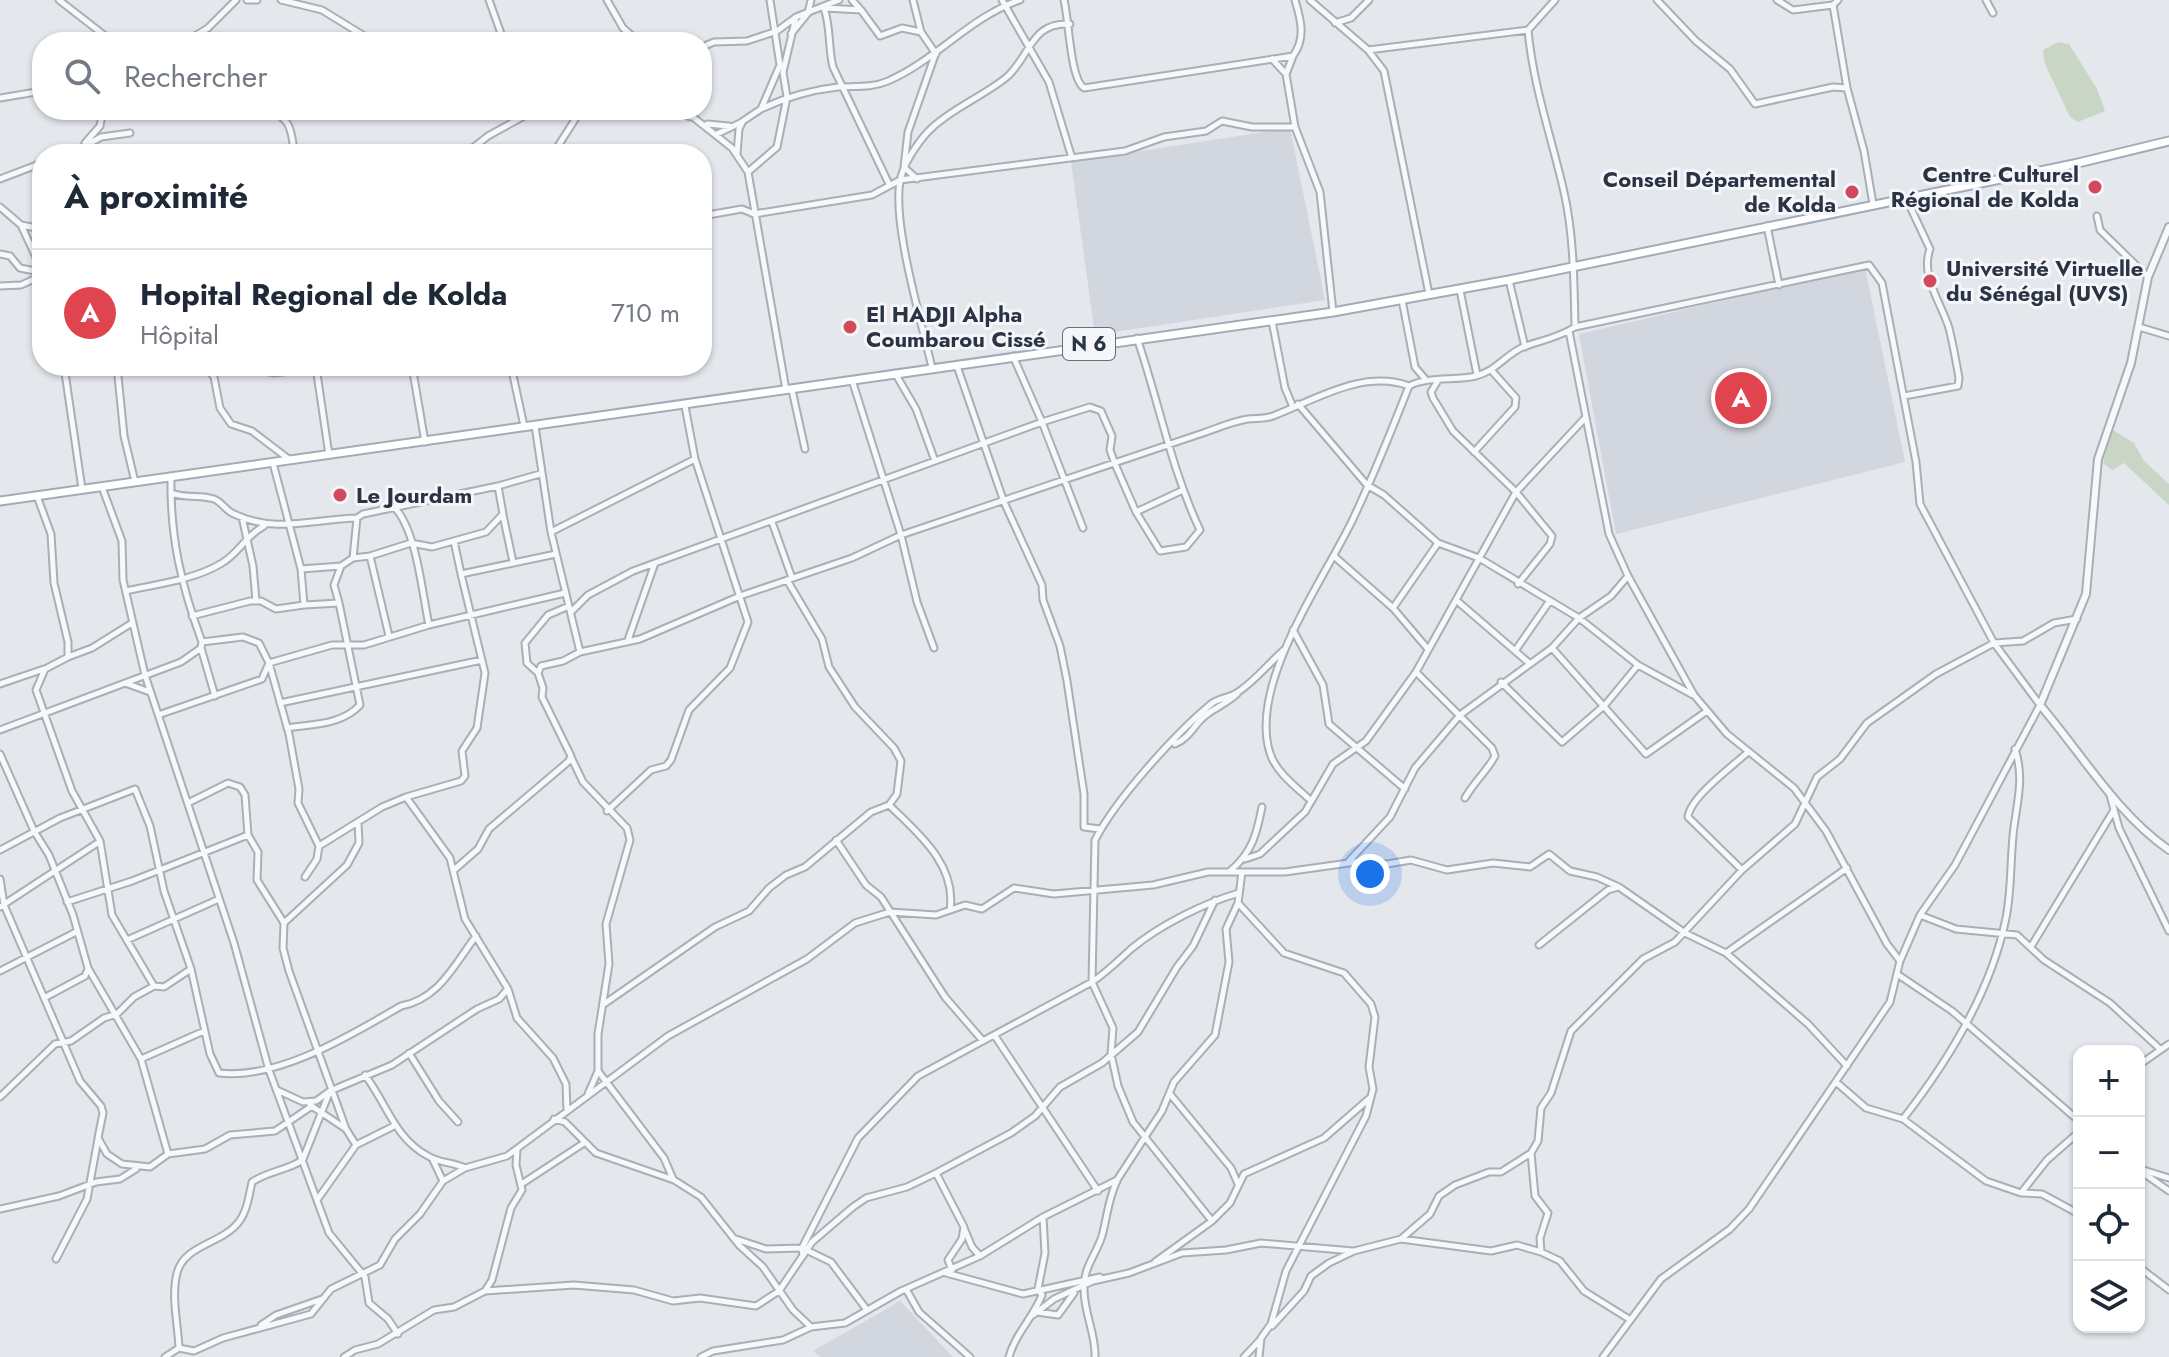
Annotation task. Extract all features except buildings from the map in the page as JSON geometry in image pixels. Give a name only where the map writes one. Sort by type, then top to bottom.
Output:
[{"type":"main road","name":"N 6","points":[[0,501],[789,391],[1137,337],[1333,312],[1509,280],[2169,141]]},
{"type":"street","points":[[59,0],[100,32]]},
{"type":"street","points":[[201,32],[236,0]]},
{"type":"street","points":[[247,0],[257,0]]},
{"type":"street","points":[[281,0],[322,10],[358,32]]},
{"type":"street","points":[[489,0],[500,32]]},
{"type":"street","points":[[607,0],[628,32]]},
{"type":"street","points":[[761,109],[780,65],[770,0]]},
{"type":"street","points":[[790,35],[808,13],[811,0]]},
{"type":"street","points":[[712,43],[747,41],[777,31],[796,17],[839,0]]},
{"type":"street","points":[[852,0],[880,36],[902,28],[921,32]]},
{"type":"street","points":[[913,0],[913,11],[921,32],[936,54]]},
{"type":"street","points":[[717,134],[787,97],[888,81],[936,54],[951,39],[1003,3],[1020,0]]},
{"type":"street","points":[[1064,0],[1070,24],[1074,72],[1079,85],[1084,88],[1293,56]]},
{"type":"street","points":[[1295,0],[1301,18],[1301,44],[1286,74],[1295,127],[1320,192],[1333,312]]},
{"type":"street","points":[[1310,0],[1368,50],[1384,71],[1429,295]]},
{"type":"street","points":[[1334,23],[1351,18],[1369,0]]},
{"type":"street","points":[[1368,50],[1528,30],[1555,0]]},
{"type":"street","points":[[1657,0],[1696,41],[1730,69],[1755,104],[1833,87],[1847,88]]},
{"type":"street","points":[[1777,0],[1793,10],[1820,2],[1836,2],[1847,88],[1864,151],[1873,204]]},
{"type":"street","points":[[1986,0],[1993,13]]},
{"type":"street","points":[[1003,3],[1049,82],[1071,155]]},
{"type":"street","points":[[824,8],[861,10]]},
{"type":"street","points":[[824,8],[830,31],[828,48],[841,87],[852,102],[889,184]]},
{"type":"street","points":[[748,172],[777,147],[787,97],[783,72],[796,17]]},
{"type":"street","points":[[904,167],[931,128],[966,100],[1008,76],[1037,33],[1057,23],[1070,24]]},
{"type":"street","points":[[1528,30],[1546,124],[1565,195],[1574,264],[1575,327]]},
{"type":"street","points":[[932,368],[902,228],[900,180],[908,132],[936,54]]},
{"type":"street","points":[[1272,59],[1286,74]]},
{"type":"street","points":[[852,102],[854,87]]},
{"type":"street","points":[[0,98],[32,93]]},
{"type":"street","points":[[85,143],[100,126],[101,120]]},
{"type":"street","points":[[288,120],[292,144]]},
{"type":"street","points":[[478,144],[517,120]]},
{"type":"street","points":[[560,144],[575,120]]},
{"type":"street","points":[[696,120],[729,126]]},
{"type":"street","points":[[698,120],[737,154],[748,172],[789,391],[805,449]]},
{"type":"street","points":[[737,154],[743,121]]},
{"type":"street","points":[[712,214],[742,209],[754,214],[872,195],[900,180],[1071,155],[1125,151],[1164,137],[1206,131],[1222,121],[1252,127],[1295,127]]},
{"type":"street","points":[[85,143],[130,133]]},
{"type":"street","points":[[0,179],[32,167]]},
{"type":"street","points":[[904,167],[917,179]]},
{"type":"street","points":[[1904,396],[1958,386],[1959,378],[1948,327],[1928,276],[1926,259],[1930,249],[1906,198]]},
{"type":"street","points":[[0,207],[21,225],[32,229]]},
{"type":"street","points":[[2097,216],[2100,230],[2148,277]]},
{"type":"street","points":[[21,225],[32,251]]},
{"type":"street","points":[[1766,225],[1779,285]]},
{"type":"street","points":[[1603,1357],[1661,1279],[1730,1229],[1749,1209],[1890,1002],[1900,961],[1920,915],[1960,857],[2040,705],[2089,583],[2095,472],[2131,363],[2148,277],[2169,227]]},
{"type":"street","points":[[2158,249],[2169,255]]},
{"type":"street","points":[[0,254],[10,256],[20,268],[32,270]]},
{"type":"street","points":[[588,1095],[598,1071],[596,1055],[604,1004],[611,905],[630,840],[627,828],[607,811],[583,782],[542,697],[538,673],[541,666],[563,661],[580,652],[640,639],[740,596],[852,558],[901,535],[1246,419],[1269,418],[1374,380],[1388,378],[1409,386],[1478,376],[1492,371],[1525,347],[1557,339],[1575,327],[1869,265],[1882,283],[1904,396],[1920,504],[1994,643],[2110,794],[2139,826],[2169,850]]},
{"type":"street","points":[[0,286],[21,285],[32,279]]},
{"type":"street","points":[[1509,280],[1525,347]]},
{"type":"street","points":[[1460,290],[1478,376]]},
{"type":"street","points":[[1402,300],[1415,367],[1427,381]]},
{"type":"street","points":[[1272,320],[1285,388],[1296,406],[1367,485],[1384,495],[1438,543],[1479,558],[1579,618],[1638,665],[1694,695]]},
{"type":"street","points":[[2139,327],[2169,336]]},
{"type":"street","points":[[1569,331],[1609,534],[1628,576],[1694,695],[1748,752],[1794,788],[1807,804],[1847,868],[1887,944],[1900,961]]},
{"type":"street","points":[[538,673],[527,663],[525,643],[548,615],[571,608],[588,595],[656,562],[692,553],[721,537],[772,522],[1090,407],[1098,408],[1112,436],[1110,450],[1115,464],[1136,512],[1160,551],[1186,547],[1200,530],[1181,491],[1171,444],[1137,337]]},
{"type":"street","points":[[1013,356],[1067,481],[1083,528]]},
{"type":"street","points":[[957,365],[1004,502],[1030,552],[1060,646],[1084,794],[1084,827],[1100,829]]},
{"type":"street","points":[[1474,452],[1515,407],[1516,398],[1492,371]]},
{"type":"street","points":[[895,373],[916,409],[935,461]]},
{"type":"street","points":[[65,376],[82,489]]},
{"type":"street","points":[[118,376],[124,436],[135,482]]},
{"type":"street","points":[[213,376],[220,408],[231,424],[252,431],[292,462]]},
{"type":"street","points":[[317,376],[329,455]]},
{"type":"street","points":[[414,376],[425,442]]},
{"type":"street","points":[[513,376],[524,426]]},
{"type":"street","points":[[852,380],[901,535],[917,602],[934,648]]},
{"type":"street","points":[[1438,381],[1431,392],[1453,431],[1516,492],[1552,536],[1550,544],[1518,584]]},
{"type":"street","points":[[1309,799],[1291,783],[1269,753],[1268,706],[1284,649],[1335,557],[1383,454],[1409,386]]},
{"type":"street","points":[[607,811],[651,770],[666,766],[684,730],[689,710],[730,668],[748,622],[695,459],[685,406]]},
{"type":"street","points":[[1230,871],[1245,859],[1260,854],[1305,812],[1309,799],[1333,764],[1358,748],[1416,672],[1516,492],[1586,417]]},
{"type":"street","points":[[535,426],[551,532],[580,652]]},
{"type":"street","points":[[551,532],[695,459]]},
{"type":"street","points":[[273,463],[301,569],[304,605]]},
{"type":"street","points":[[171,493],[187,499],[205,497],[217,500],[229,512],[265,526],[290,527],[357,518],[540,474]]},
{"type":"street","points":[[172,476],[171,531],[181,579],[215,696]]},
{"type":"street","points":[[498,486],[513,562]]},
{"type":"street","points":[[102,487],[122,541],[125,591],[145,675],[161,714],[205,853],[269,1070],[335,1244],[344,1249],[368,1282],[369,1303],[388,1319],[398,1334]]},
{"type":"street","points":[[1136,512],[1181,491]]},
{"type":"street","points":[[37,496],[51,534],[54,583],[68,642],[68,657]]},
{"type":"street","points":[[394,507],[402,516],[411,543],[429,625]]},
{"type":"street","points":[[301,569],[341,566],[353,558],[411,543],[432,547],[486,532],[503,514]]},
{"type":"street","points":[[242,517],[248,535],[256,601]]},
{"type":"street","points":[[353,558],[357,518]]},
{"type":"street","points":[[604,1004],[715,927],[749,911],[769,888],[786,875],[805,867],[871,812],[889,805],[897,794],[901,761],[894,748],[863,717],[829,667],[822,639],[806,618],[789,579],[772,522]]},
{"type":"street","points":[[125,591],[181,579],[223,562],[248,535],[265,526]]},
{"type":"street","points":[[305,877],[319,846],[358,821],[406,797],[461,781],[465,776],[462,751],[477,728],[485,673],[454,541]]},
{"type":"street","points":[[1393,608],[1438,543]]},
{"type":"street","points":[[461,574],[556,554]]},
{"type":"street","points":[[370,556],[389,636]]},
{"type":"street","points":[[1335,557],[1393,608],[1427,648]]},
{"type":"street","points":[[628,640],[656,562]]},
{"type":"street","points":[[286,728],[352,715],[360,705],[334,585],[341,566]]},
{"type":"street","points":[[1348,862],[1390,817],[1415,768],[1460,715],[1501,682],[1552,648],[1579,618],[1611,596],[1628,576]]},
{"type":"street","points":[[161,714],[262,679],[269,663],[303,651],[332,645],[364,645],[429,625],[565,593]]},
{"type":"street","points":[[1456,600],[1529,663]]},
{"type":"street","points":[[192,616],[256,601],[276,609],[339,603]]},
{"type":"street","points":[[1515,651],[1549,602]]},
{"type":"street","points":[[1401,1239],[1430,1214],[1439,1196],[1455,1185],[1489,1172],[1501,1172],[1531,1153],[1538,1141],[1541,1108],[1551,1093],[1571,1031],[1643,959],[1685,933],[1742,870],[1795,824],[1817,777],[1840,759],[1867,723],[1936,674],[1994,643],[2023,641],[2054,623],[2077,619]]},
{"type":"street","points":[[0,684],[45,669],[92,648],[132,623]]},
{"type":"street","points":[[1293,629],[1323,685],[1329,724],[1405,789]]},
{"type":"street","points":[[0,730],[181,662],[202,645],[243,637],[259,643],[269,663],[299,789],[298,803],[319,846]]},
{"type":"street","points":[[1552,648],[1646,754],[1707,711]]},
{"type":"street","points":[[1212,1221],[1144,1137],[1124,1103],[1111,1054],[1113,1028],[1092,982],[1095,840],[1135,782],[1213,701],[1237,693],[1284,649]]},
{"type":"street","points":[[280,703],[483,659]]},
{"type":"street","points":[[1501,682],[1562,742],[1605,705],[1638,665]]},
{"type":"street","points":[[45,669],[36,690],[82,811],[100,841],[112,915],[154,986]]},
{"type":"street","points":[[1416,672],[1477,729],[1495,756],[1465,798]]},
{"type":"street","points":[[124,683],[151,692]]},
{"type":"street","points":[[1903,1119],[1947,1059],[1989,975],[2002,932],[2022,771],[2015,748]]},
{"type":"street","points":[[1742,870],[1688,817],[1689,811],[1709,787],[1748,752]]},
{"type":"street","points":[[0,754],[34,831],[49,855],[88,968],[141,1059],[168,1154]]},
{"type":"street","points":[[454,870],[478,849],[489,829],[571,756]]},
{"type":"street","points":[[188,803],[228,783],[240,787],[245,795],[248,835],[258,852],[257,880],[284,923],[283,948],[289,971],[319,1050],[330,1091],[356,1145]]},
{"type":"street","points":[[0,850],[34,831],[135,789],[150,826],[173,919],[191,969],[204,1031],[219,1073],[234,1075],[269,1070],[319,1050],[433,993],[476,936]]},
{"type":"street","points":[[2110,794],[2119,828],[2169,931]]},
{"type":"street","points":[[406,797],[450,858],[465,919],[508,989],[517,1018],[553,1058],[566,1084],[567,1111]]},
{"type":"street","points":[[889,805],[925,838],[935,853],[950,890],[950,911]]},
{"type":"street","points":[[1245,859],[1257,834],[1262,807]]},
{"type":"street","points":[[2032,945],[2114,810]]},
{"type":"street","points":[[284,923],[347,865],[359,843],[358,821]]},
{"type":"street","points":[[67,902],[248,835]]},
{"type":"street","points":[[836,840],[890,912],[959,1017],[983,1041]]},
{"type":"street","points":[[2,906],[100,841]]},
{"type":"street","points":[[165,1357],[179,1348],[194,1351],[257,1327],[311,1314],[331,1289],[360,1272],[380,1265],[391,1252],[395,1239],[420,1214],[443,1181],[465,1168],[507,1156],[668,1036],[807,959],[855,923],[890,912],[936,915],[965,905],[982,909],[1014,888],[1054,894],[1153,885],[1208,872],[1285,872],[1348,862],[1411,860],[1447,870],[1493,863],[1518,868],[1530,867],[1549,854],[1570,871],[1597,877],[1619,887],[1685,933],[1726,953],[1808,1024],[1847,1066]]},
{"type":"street","points":[[1726,953],[1847,868]]},
{"type":"street","points":[[1095,1357],[1083,1287],[1089,1258],[1102,1235],[1110,1196],[1117,1180],[1162,1111],[1174,1082],[1215,1035],[1229,962],[1226,929],[1238,903],[1242,872]]},
{"type":"street","points":[[0,879],[2,906],[66,1042],[80,1081],[103,1113],[90,1184],[81,1211],[68,1230],[56,1259]]},
{"type":"street","points":[[1539,945],[1608,890],[1619,887]]},
{"type":"street","points":[[344,1357],[398,1334],[434,1310],[454,1307],[485,1291],[574,1285],[634,1290],[673,1301],[700,1298],[756,1306],[779,1291],[803,1252],[858,1138],[918,1076],[1092,982],[1112,969],[1133,948],[1215,900],[1239,893]]},
{"type":"street","points":[[127,940],[219,899]]},
{"type":"street","points":[[803,1252],[866,1198],[907,1187],[1011,1133],[1035,1116],[1060,1087],[1111,1054],[1138,1032],[1193,946],[1215,900]]},
{"type":"street","points":[[1238,903],[1284,953],[1344,973],[1371,1004],[1375,1017],[1369,1067],[1373,1078],[1371,1097],[1356,1138],[1286,1271],[1271,1324],[1261,1338],[1259,1357]]},
{"type":"street","points":[[1920,915],[1956,929],[2017,935],[2032,945],[2044,960],[2110,1003],[2160,1049]]},
{"type":"street","points":[[0,971],[76,932]]},
{"type":"street","points":[[44,998],[85,976],[88,968]]},
{"type":"street","points":[[0,1097],[55,1044],[66,1042],[117,1014],[134,997],[154,986],[164,987],[191,969]]},
{"type":"street","points":[[1897,974],[1926,990],[2075,1117]]},
{"type":"street","points":[[303,1102],[316,1101],[330,1091],[409,1053],[477,1009],[499,999],[508,989]]},
{"type":"street","points":[[141,1059],[204,1031]]},
{"type":"street","points":[[995,1036],[1098,1191]]},
{"type":"street","points":[[2145,1060],[2169,1044]]},
{"type":"street","points":[[409,1053],[439,1101],[458,1122]]},
{"type":"street","points":[[598,1071],[664,1158],[674,1180]]},
{"type":"street","points":[[365,1075],[394,1126],[412,1147],[433,1159],[453,1162],[465,1168]]},
{"type":"street","points":[[1836,1082],[1866,1108],[1903,1119],[1986,1181],[2021,1193],[2042,1194],[2073,1209]]},
{"type":"street","points":[[277,1090],[321,1109],[346,1129]]},
{"type":"street","points":[[179,1348],[176,1276],[184,1258],[230,1232],[240,1221],[252,1182],[275,1168],[293,1166],[303,1159],[330,1091]]},
{"type":"street","points":[[1170,1093],[1218,1151],[1238,1184]]},
{"type":"street","points":[[1154,1263],[1212,1221],[1230,1203],[1244,1174],[1264,1162],[1299,1151],[1324,1138],[1371,1097]]},
{"type":"street","points":[[0,1209],[59,1196],[90,1184],[120,1179],[137,1168],[150,1167],[168,1154],[205,1149],[230,1135],[275,1131],[312,1106]]},
{"type":"street","points":[[554,1119],[565,1122],[596,1153],[674,1180],[701,1197],[811,1327]]},
{"type":"street","points":[[317,1200],[356,1145],[394,1126]]},
{"type":"street","points":[[2021,1193],[2047,1160],[2073,1137]]},
{"type":"street","points":[[98,1138],[107,1154],[137,1168]]},
{"type":"street","points":[[485,1291],[492,1280],[511,1208],[523,1183],[584,1143]]},
{"type":"street","points":[[517,1148],[516,1165],[523,1183]]},
{"type":"street","points":[[1531,1153],[1535,1196],[1548,1213],[1540,1238],[1541,1252]]},
{"type":"street","points":[[433,1159],[443,1181]]},
{"type":"street","points":[[2145,1171],[2169,1178]]},
{"type":"street","points":[[936,1173],[972,1247],[980,1256]]},
{"type":"street","points":[[2145,1173],[2169,1191]]},
{"type":"street","points":[[701,1357],[713,1351],[783,1340],[811,1327],[845,1323],[906,1289],[980,1256],[1043,1217],[1117,1180]]},
{"type":"street","points":[[1035,1313],[1042,1295],[1038,1289],[1045,1253],[1043,1217]]},
{"type":"street","points":[[949,1272],[948,1260],[962,1239],[964,1227]]},
{"type":"street","points":[[735,1239],[766,1249],[803,1252],[831,1262],[867,1310]]},
{"type":"street","points":[[1009,1357],[1012,1343],[1035,1313],[1054,1299],[1109,1277],[1198,1250],[1226,1250],[1261,1243],[1282,1247],[1300,1244],[1314,1250],[1354,1251],[1401,1239],[1491,1251],[1517,1245],[1560,1261],[1584,1291],[1629,1319]]},
{"type":"street","points":[[1244,1357],[1304,1291],[1311,1276],[1354,1251]]},
{"type":"street","points":[[2145,1271],[2168,1288]]},
{"type":"street","points":[[949,1272],[1023,1294],[1084,1279],[1109,1277]]},
{"type":"street","points":[[906,1289],[919,1312],[970,1357]]},
{"type":"street","points":[[1035,1313],[1058,1315],[1075,1292]]},
{"type":"street","points":[[257,1327],[276,1315],[324,1298]]},
{"type":"shaded area","points":[[1290,128],[1325,300],[1095,335],[1071,162]]},
{"type":"shaded area","points":[[1865,268],[1905,462],[1616,534],[1579,334]]},
{"type":"shaded area","points":[[900,1301],[953,1357],[820,1357],[813,1351]]},
{"type":"green space","points":[[2058,42],[2069,44],[2097,89],[2105,111],[2078,122],[2070,117],[2045,64],[2043,50]]},
{"type":"green space","points":[[2111,429],[2134,443],[2144,461],[2169,484],[2169,505],[2124,463],[2112,470],[2103,463]]},
{"type":"place","name":"Centre Culturel Régional de Kolda","points":[[2095,187]]},
{"type":"place","name":"Conseil Départemental de Kolda","points":[[1852,192]]},
{"type":"place","name":"Université Virtuelle du Sénégal (UVS)","points":[[1930,281]]},
{"type":"place","name":"El HADJI Alpha Coumbarou Cissé","points":[[850,327]]},
{"type":"place","name":"Hopital Regional de Kolda","points":[[1741,398]]},
{"type":"place","name":"Le Jourdam","points":[[340,495]]}]
